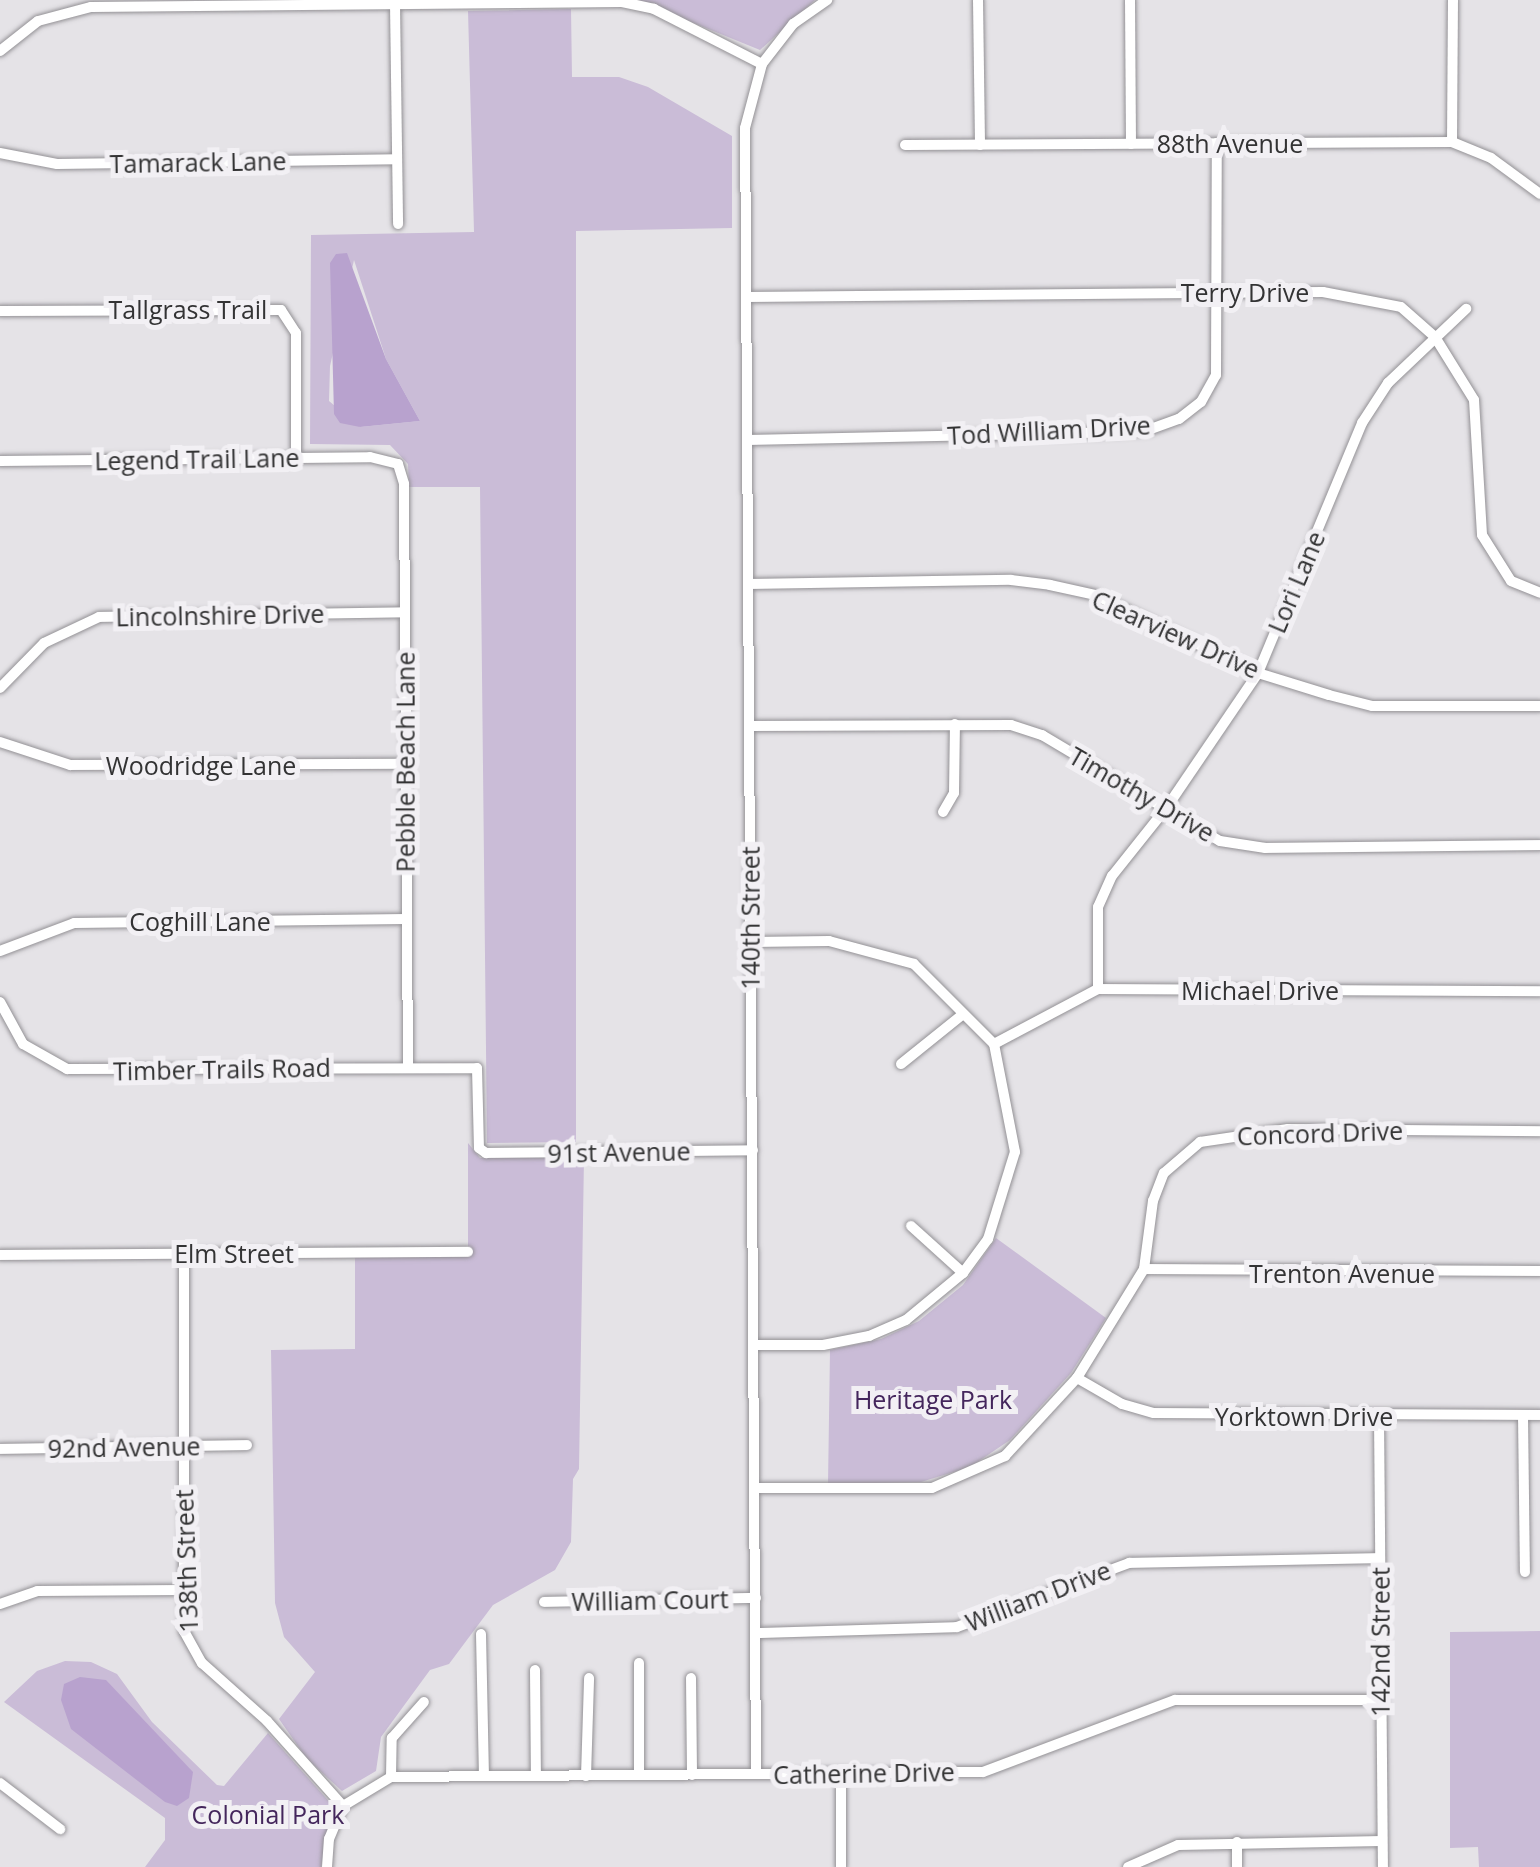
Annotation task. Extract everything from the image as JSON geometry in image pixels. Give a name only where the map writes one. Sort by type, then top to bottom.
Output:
[{"type":"street","points":[[0,51],[38,21],[77,8],[622,2],[654,9],[762,64],[793,24],[827,0]]},
{"type":"street","points":[[978,0],[980,145]]},
{"type":"street","points":[[1130,0],[1131,144]]},
{"type":"street","points":[[1452,142],[1453,0]]},
{"type":"street","points":[[395,4],[398,224]]},
{"type":"street","name":"140th Street","points":[[756,1774],[745,128],[762,64]]},
{"type":"street","name":"88th Avenue","points":[[905,145],[1452,142],[1491,158],[1540,194]]},
{"type":"street","name":"Tod William Drive","points":[[747,440],[1148,430],[1201,402],[1216,375],[1217,144]]},
{"type":"street","name":"Tamarack Lane","points":[[0,153],[57,164],[397,160]]},
{"type":"street","name":"Terry Drive","points":[[746,297],[1324,292],[1401,307],[1435,337],[1474,400],[1482,535],[1511,581],[1540,593]]},
{"type":"street","name":"Lori Lane","points":[[1098,989],[1098,906],[1112,876],[1167,807],[1258,672],[1362,422],[1388,383],[1466,309]]},
{"type":"street","name":"Tallgrass Trail","points":[[0,311],[281,310],[296,334],[296,458]]},
{"type":"street","name":"Legend Trail Lane","points":[[0,461],[393,461]]},
{"type":"street","name":"Pebble Beach Lane","points":[[393,461],[404,484],[408,1067]]},
{"type":"street","name":"Clearview Drive","points":[[748,584],[1011,580],[1050,586],[1094,595],[1258,672],[1372,706],[1540,706]]},
{"type":"street","name":"Lincolnshire Drive","points":[[0,688],[54,636],[112,615],[404,612]]},
{"type":"street","points":[[943,812],[954,792],[955,724]]},
{"type":"street","name":"Timothy Drive","points":[[749,726],[1011,724],[1042,736],[1220,841],[1265,848],[1540,845]]},
{"type":"street","name":"Woodridge Lane","points":[[0,742],[70,765],[406,764]]},
{"type":"street","name":"Coghill Lane","points":[[0,952],[74,922],[406,919]]},
{"type":"street","points":[[751,942],[829,941],[914,964],[994,1044],[1015,1152],[988,1239],[963,1273],[906,1320],[869,1336],[824,1345],[755,1345]]},
{"type":"street","name":"Michael Drive","points":[[994,1044],[1098,989],[1540,992]]},
{"type":"street","name":"Timber Trails Road","points":[[0,1002],[23,1044],[67,1069],[477,1068],[479,1148],[486,1153]]},
{"type":"street","points":[[902,1064],[962,1014]]},
{"type":"street","name":"Concord Drive","points":[[754,1488],[932,1488],[1005,1456],[1077,1378],[1144,1269],[1153,1201],[1164,1173],[1185,1152],[1214,1137],[1288,1129],[1540,1130]]},
{"type":"street","name":"91st Avenue","points":[[486,1153],[753,1150]]},
{"type":"street","points":[[911,1226],[963,1273]]},
{"type":"street","name":"Elm Street","points":[[0,1255],[468,1252]]},
{"type":"street","name":"138th Street","points":[[184,1253],[184,1631],[194,1653],[278,1732],[344,1806]]},
{"type":"street","name":"Trenton Avenue","points":[[1144,1269],[1540,1271]]},
{"type":"street","name":"Yorktown Drive","points":[[1077,1378],[1122,1404],[1154,1413],[1540,1414]]},
{"type":"street","points":[[1523,1415],[1525,1572]]},
{"type":"street","name":"142nd Street","points":[[1379,1416],[1384,1867]]},
{"type":"street","name":"92nd Avenue","points":[[0,1448],[247,1445]]},
{"type":"street","name":"William Drive","points":[[756,1633],[957,1627],[1129,1562],[1380,1558]]},
{"type":"street","points":[[0,1604],[38,1590],[183,1590]]},
{"type":"street","name":"William Court","points":[[544,1602],[756,1598]]},
{"type":"street","points":[[481,1634],[484,1776]]},
{"type":"street","points":[[639,1663],[639,1775]]},
{"type":"street","points":[[535,1670],[536,1776]]},
{"type":"street","points":[[586,1776],[590,1678]]},
{"type":"street","points":[[691,1678],[692,1775]]},
{"type":"street","name":"Catherine Drive","points":[[391,1777],[996,1769],[1175,1700],[1381,1700]]},
{"type":"street","points":[[327,1867],[329,1838],[344,1806],[391,1777],[392,1738],[424,1702]]},
{"type":"street","points":[[841,1774],[842,1867]]},
{"type":"street","points":[[0,1784],[60,1829]]},
{"type":"street","points":[[1128,1867],[1178,1845],[1382,1841]]},
{"type":"street","points":[[1237,1842],[1237,1867]]},
{"type":"green space","points":[[637,0],[815,0],[760,50]]},
{"type":"green space","points":[[571,9],[572,77],[619,77],[648,87],[732,136],[732,228],[576,231],[576,1142],[487,1143],[480,487],[409,487],[408,464],[390,445],[310,444],[311,235],[474,232],[468,11]],"holes":[[[354,260],[386,359],[420,421],[360,427],[329,401],[330,366]]]},
{"type":"green space","points":[[468,1143],[480,1158],[584,1157],[579,1469],[573,1479],[571,1542],[555,1570],[493,1605],[449,1664],[430,1670],[381,1737],[376,1771],[342,1791],[307,1759],[279,1719],[315,1672],[284,1637],[275,1603],[271,1350],[355,1349],[355,1257],[468,1257]]},
{"type":"green space","name":"Heritage Park","points":[[996,1238],[1106,1318],[1071,1373],[1010,1440],[970,1467],[921,1482],[828,1484],[830,1350],[881,1339],[919,1321],[963,1285]]},
{"type":"green space","points":[[1540,1631],[1540,1867],[1479,1867],[1478,1847],[1450,1848],[1450,1632]]},
{"type":"green space","name":"Colonial Park","points":[[65,1661],[91,1662],[117,1674],[152,1722],[217,1785],[224,1786],[268,1733],[334,1807],[321,1867],[145,1867],[165,1840],[165,1818],[4,1702],[37,1671]]},
{"type":"shaded area","points":[[347,253],[386,359],[420,421],[360,427],[340,423],[334,414],[330,263],[336,254]]},
{"type":"shaded area","points":[[80,1677],[106,1680],[193,1772],[189,1798],[177,1806],[165,1802],[71,1729],[61,1700],[64,1684]]}]
